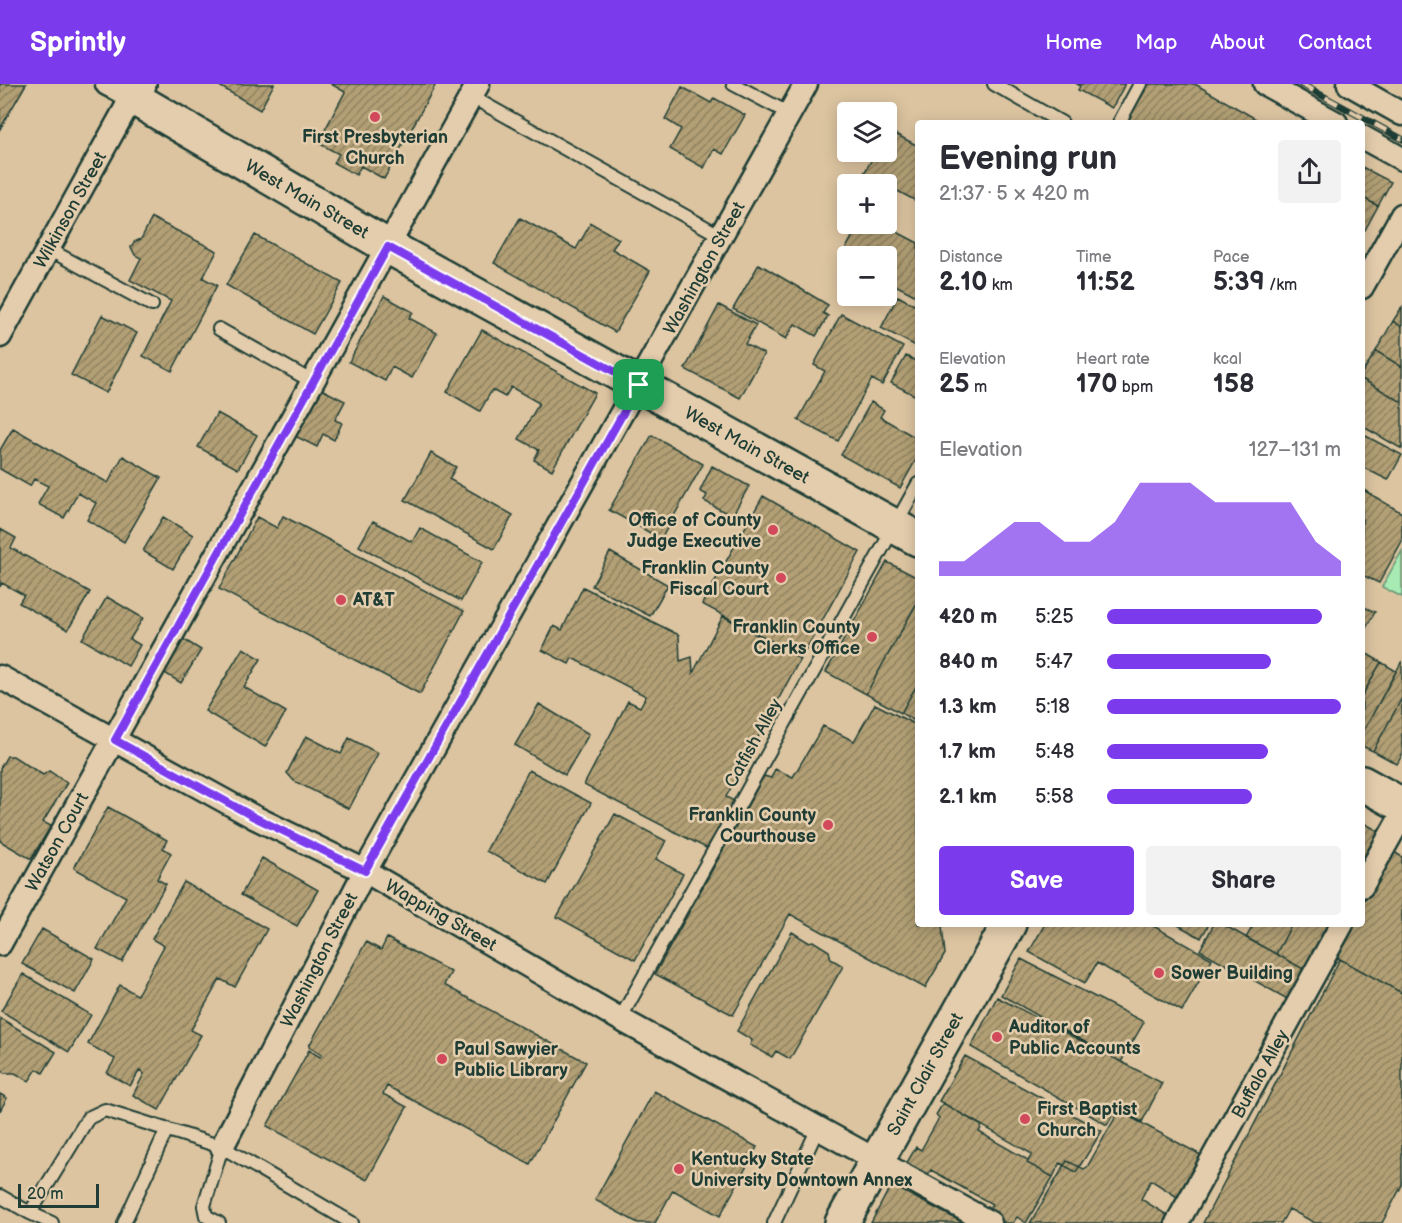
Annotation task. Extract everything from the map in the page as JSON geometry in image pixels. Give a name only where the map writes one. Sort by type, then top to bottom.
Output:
[{"type":"main road","name":"West Main Street","points":[[126,88],[388,247],[906,532]]},
{"type":"main road","points":[[1365,785],[1402,805]]},
{"type":"main road","name":"Saint Clair Street","points":[[842,1223],[1007,927]]},
{"type":"street","name":"Washington Street","points":[[222,1147],[365,871],[806,84]]},
{"type":"street","points":[[1265,84],[1331,120]]},
{"type":"street","points":[[1349,84],[1402,114]]},
{"type":"street","name":"Wilkinson Street","points":[[0,336],[48,249],[126,88]]},
{"type":"street","name":"Watson Court","points":[[0,944],[475,90]]},
{"type":"street","points":[[1365,139],[1402,159]]},
{"type":"street","points":[[1365,282],[1402,215]]},
{"type":"street","name":"Wapping Street","points":[[0,677],[254,817],[365,871],[620,1019],[877,1160]]},
{"type":"street","points":[[1365,881],[1402,815]]},
{"type":"street","name":"Buffalo Alley","points":[[1178,1223],[1340,927]]},
{"type":"street","points":[[877,1160],[990,1223]]},
{"type":"lane","points":[[733,84],[790,114]]},
{"type":"lane","points":[[994,84],[1057,120]]},
{"type":"lane","points":[[1121,120],[1140,84]]},
{"type":"lane","points":[[475,90],[722,236]]},
{"type":"lane","points":[[48,249],[152,304]]},
{"type":"lane","points":[[219,329],[313,382]]},
{"type":"lane","name":"Catfish Alley","points":[[620,1019],[906,532],[915,496]]},
{"type":"lane","points":[[30,1213],[88,1118],[105,1110],[222,1147],[352,1223]]},
{"type":"lane","points":[[774,1223],[818,1128]]},
{"type":"lane","points":[[124,1223],[167,1129]]},
{"type":"lane","points":[[219,1223],[206,1216],[204,1206],[222,1147]]},
{"type":"lane","points":[[0,1196],[52,1223]]},
{"type":"green space","points":[[1402,551],[1402,597],[1382,587]]},
{"type":"building","points":[[0,84],[26,84],[0,129]]},
{"type":"building","name":"First Presbyterian Church","points":[[216,84],[274,84],[260,110]]},
{"type":"building","name":"First Presbyterian Church","points":[[331,84],[436,84],[384,179],[361,166],[356,175],[334,163],[339,154],[318,143],[345,92]]},
{"type":"building","points":[[1077,84],[1125,84],[1112,108],[1078,90],[1080,86]]},
{"type":"building","points":[[1149,84],[1195,84],[1258,120],[1128,120]]},
{"type":"building","points":[[682,87],[711,103],[714,98],[745,115],[723,154],[714,149],[704,168],[670,149],[681,129],[665,119]]},
{"type":"building","points":[[897,135],[915,144],[915,200],[897,191],[897,174],[864,174],[870,162],[897,162]]},
{"type":"building","points":[[1365,169],[1391,182],[1378,206],[1365,199]]},
{"type":"building","points":[[1365,199],[1378,206],[1365,230]]},
{"type":"building","points":[[152,218],[217,251],[203,278],[217,285],[172,371],[143,356],[171,301],[130,280],[141,258],[135,255],[131,247],[134,242],[141,239]]},
{"type":"building","points":[[520,218],[576,249],[591,223],[619,239],[612,249],[650,271],[615,332],[494,263]]},
{"type":"building","points":[[897,232],[915,241],[915,295],[897,286],[897,246],[847,246],[854,234],[897,234]]},
{"type":"building","points":[[255,235],[342,283],[313,334],[226,285]]},
{"type":"building","points":[[759,264],[828,305],[823,313],[828,316],[816,336],[795,324],[786,339],[733,309]]},
{"type":"building","points":[[384,296],[413,312],[409,318],[437,333],[412,378],[392,367],[385,381],[349,362]]},
{"type":"building","points":[[898,296],[914,305],[915,303],[915,345],[881,328],[893,306],[897,306]]},
{"type":"building","points":[[719,305],[756,325],[745,344],[764,354],[740,398],[685,369]]},
{"type":"building","points":[[1402,307],[1402,327],[1393,321]]},
{"type":"building","points":[[841,314],[903,347],[882,385],[872,379],[838,441],[798,420],[825,371],[814,365]]},
{"type":"building","points":[[102,315],[137,333],[106,393],[71,375]]},
{"type":"building","points":[[1393,321],[1402,327],[1402,367],[1376,351]]},
{"type":"building","points":[[482,330],[595,393],[552,470],[534,460],[539,450],[519,439],[539,403],[511,387],[505,397],[492,390],[480,411],[447,392]]},
{"type":"building","points":[[1376,351],[1402,367],[1402,402],[1365,381],[1365,368]]},
{"type":"building","points":[[906,356],[915,360],[915,395],[891,383]]},
{"type":"building","points":[[1365,381],[1402,402],[1402,449],[1365,428]]},
{"type":"building","points":[[317,387],[345,401],[335,420],[342,423],[334,440],[323,434],[317,447],[293,435]]},
{"type":"building","points":[[871,402],[884,410],[880,417],[915,437],[915,461],[900,488],[841,455]]},
{"type":"building","points":[[217,413],[257,435],[238,469],[198,447]]},
{"type":"building","points":[[13,428],[108,483],[123,456],[161,478],[124,542],[87,520],[96,503],[78,493],[64,518],[38,504],[48,486],[34,479],[30,486],[0,469],[0,450]]},
{"type":"building","points":[[652,435],[703,464],[661,539],[609,510]]},
{"type":"building","points":[[1365,436],[1402,455],[1388,480],[1365,468]]},
{"type":"building","points":[[431,453],[456,467],[449,479],[513,515],[494,549],[405,500]]},
{"type":"building","points":[[712,466],[749,486],[732,516],[704,501],[707,495],[700,491]]},
{"type":"building","points":[[1365,491],[1402,513],[1402,541],[1379,583],[1365,576]]},
{"type":"building","name":"Franklin County Fiscal Court","points":[[763,496],[860,552],[802,657],[702,604]]},
{"type":"building","name":"AT&T","points":[[283,516],[464,611],[420,694],[219,589],[257,517],[277,528]]},
{"type":"building","points":[[163,517],[193,535],[173,569],[143,551]]},
{"type":"building","points":[[373,521],[412,542],[420,528],[482,562],[461,601],[359,546]]},
{"type":"building","points":[[0,529],[16,538],[11,548],[90,592],[68,630],[19,603],[24,595],[2,583],[0,587]]},
{"type":"building","points":[[610,552],[668,585],[650,616],[592,586]]},
{"type":"building","name":"Franklin County Clerks Office","points":[[887,562],[915,576],[915,606],[866,694],[826,672]]},
{"type":"building","points":[[583,587],[679,635],[680,661],[692,657],[693,673],[723,616],[800,659],[726,797],[734,801],[708,849],[584,785],[628,701],[640,707],[646,696],[572,658],[569,664],[542,650],[554,626],[562,630]]},
{"type":"building","points":[[107,597],[143,618],[130,639],[140,645],[128,666],[82,639]]},
{"type":"building","points":[[915,606],[915,688],[901,713],[866,694]]},
{"type":"building","points":[[1365,607],[1375,612],[1365,630]]},
{"type":"building","points":[[183,639],[201,650],[181,683],[163,672]]},
{"type":"building","points":[[243,648],[261,659],[244,687],[286,712],[265,747],[205,711]]},
{"type":"building","points":[[1365,653],[1381,662],[1365,691]]},
{"type":"building","points":[[1402,661],[1402,698],[1373,751],[1365,747],[1365,729]]},
{"type":"building","points":[[1381,662],[1396,671],[1365,728],[1365,691]]},
{"type":"building","points":[[915,688],[915,721],[901,713]]},
{"type":"building","points":[[1402,698],[1402,755],[1397,764],[1373,751]]},
{"type":"building","points":[[539,704],[589,734],[565,775],[515,745]]},
{"type":"building","name":"Franklin County Courthouse","points":[[875,704],[915,724],[915,927],[942,927],[945,954],[925,988],[790,914],[733,1015],[655,974],[764,776],[771,778],[775,769],[793,777],[823,726],[854,741]]},
{"type":"building","points":[[306,736],[341,754],[349,738],[378,753],[349,809],[294,781],[287,773]]},
{"type":"building","points":[[7,756],[13,756],[43,775],[49,771],[67,783],[43,822],[51,826],[31,859],[0,841],[0,768]]},
{"type":"building","points":[[529,770],[591,803],[547,884],[486,851]]},
{"type":"building","points":[[108,807],[167,840],[163,848],[171,853],[157,879],[166,884],[122,962],[97,949],[126,897],[74,868]]},
{"type":"building","points":[[615,814],[666,841],[656,859],[683,874],[635,960],[557,917]]},
{"type":"building","points":[[1365,824],[1382,833],[1365,864]]},
{"type":"building","points":[[1391,850],[1402,857],[1402,993],[1334,956],[1349,927],[1365,927],[1365,898]]},
{"type":"building","points":[[262,858],[318,890],[297,926],[241,895]]},
{"type":"building","points":[[184,882],[267,929],[235,987],[220,979],[191,1030],[201,1035],[159,1110],[133,1095],[144,1074],[140,1070],[130,1086],[107,1073],[115,1059],[88,1044],[120,985],[137,995],[164,946],[152,939]]},
{"type":"building","name":"Sower Building","points":[[1043,927],[1155,927],[1212,959],[1182,1011],[1097,963],[1085,983],[1029,952]]},
{"type":"building","points":[[1181,927],[1207,927],[1201,938]]},
{"type":"building","points":[[1212,927],[1227,927],[1305,970],[1289,1000],[1200,950]]},
{"type":"building","points":[[1252,927],[1290,927],[1276,954],[1246,938]]},
{"type":"building","points":[[1290,927],[1329,927],[1305,970],[1276,954]]},
{"type":"building","points":[[42,929],[94,959],[75,993],[22,964]]},
{"type":"building","points":[[792,932],[829,951],[831,959],[843,966],[790,1059],[776,1051],[772,1057],[750,1045],[752,1040],[737,1031]]},
{"type":"building","name":"Paul Sawyier Public Library","points":[[387,938],[451,972],[444,985],[586,1062],[530,1164],[387,1086],[383,1094],[407,1107],[367,1180],[267,1126],[309,1050],[320,1057],[322,1054],[309,1046],[366,942],[381,950]]},
{"type":"building","points":[[1021,959],[1144,1022],[1121,1062],[1001,995]]},
{"type":"building","points":[[1340,959],[1402,993],[1402,1185],[1382,1223],[1315,1223],[1289,1209],[1281,1223],[1203,1223]]},
{"type":"building","points":[[23,974],[91,1015],[69,1052],[1,1011]]},
{"type":"building","points":[[997,997],[1162,1083],[1142,1122],[1117,1108],[1107,1125],[971,1047]]},
{"type":"building","points":[[0,1018],[56,1052],[43,1073],[37,1069],[29,1081],[15,1073],[4,1073],[0,1067]]},
{"type":"building","name":"First Baptist Church","points":[[965,1056],[1102,1131],[1076,1172],[1060,1163],[1053,1177],[1027,1163],[1032,1154],[939,1101]]},
{"type":"building","name":"Kentucky State University Downtown Annex","points":[[654,1091],[757,1147],[720,1216],[673,1190],[655,1223],[638,1223],[595,1200]]},
{"type":"building","points":[[0,1094],[7,1098],[0,1111]]},
{"type":"building","name":"First Baptist Church","points":[[943,1103],[982,1126],[979,1132],[1053,1177],[1026,1223],[1017,1217],[1013,1223],[1005,1223],[987,1212],[992,1204],[931,1170],[925,1179],[905,1166],[916,1147],[921,1150],[939,1118],[936,1115]]},
{"type":"building","points":[[1119,1111],[1201,1155],[1177,1197],[1151,1180],[1141,1199],[1167,1215],[1163,1223],[1030,1223],[1067,1161],[1084,1169],[1087,1167]]},
{"type":"building","points":[[891,1185],[964,1223],[871,1223]]},
{"type":"railway","points":[[1301,84],[1402,139]]},
{"type":"place","name":"First Presbyterian Church","points":[[375,117]]},
{"type":"place","name":"Office of County Judge Executive","points":[[773,530]]},
{"type":"place","name":"Franklin County Fiscal Court","points":[[781,578]]},
{"type":"place","name":"AT&T","points":[[341,600]]},
{"type":"place","name":"Franklin County Clerks Office","points":[[872,637]]},
{"type":"place","name":"Franklin County Courthouse","points":[[828,825]]},
{"type":"place","name":"Sower Building","points":[[1159,973]]},
{"type":"place","name":"Auditor of Public Accounts","points":[[997,1037]]},
{"type":"place","name":"Paul Sawyier Public Library","points":[[442,1059]]},
{"type":"place","name":"First Baptist Church","points":[[1025,1119]]},
{"type":"place","name":"Kentucky State University Downtown Annex","points":[[679,1169]]},
{"type":"route","points":[[388,247],[639,385],[365,871],[254,817],[115,740],[388,247]]}]
